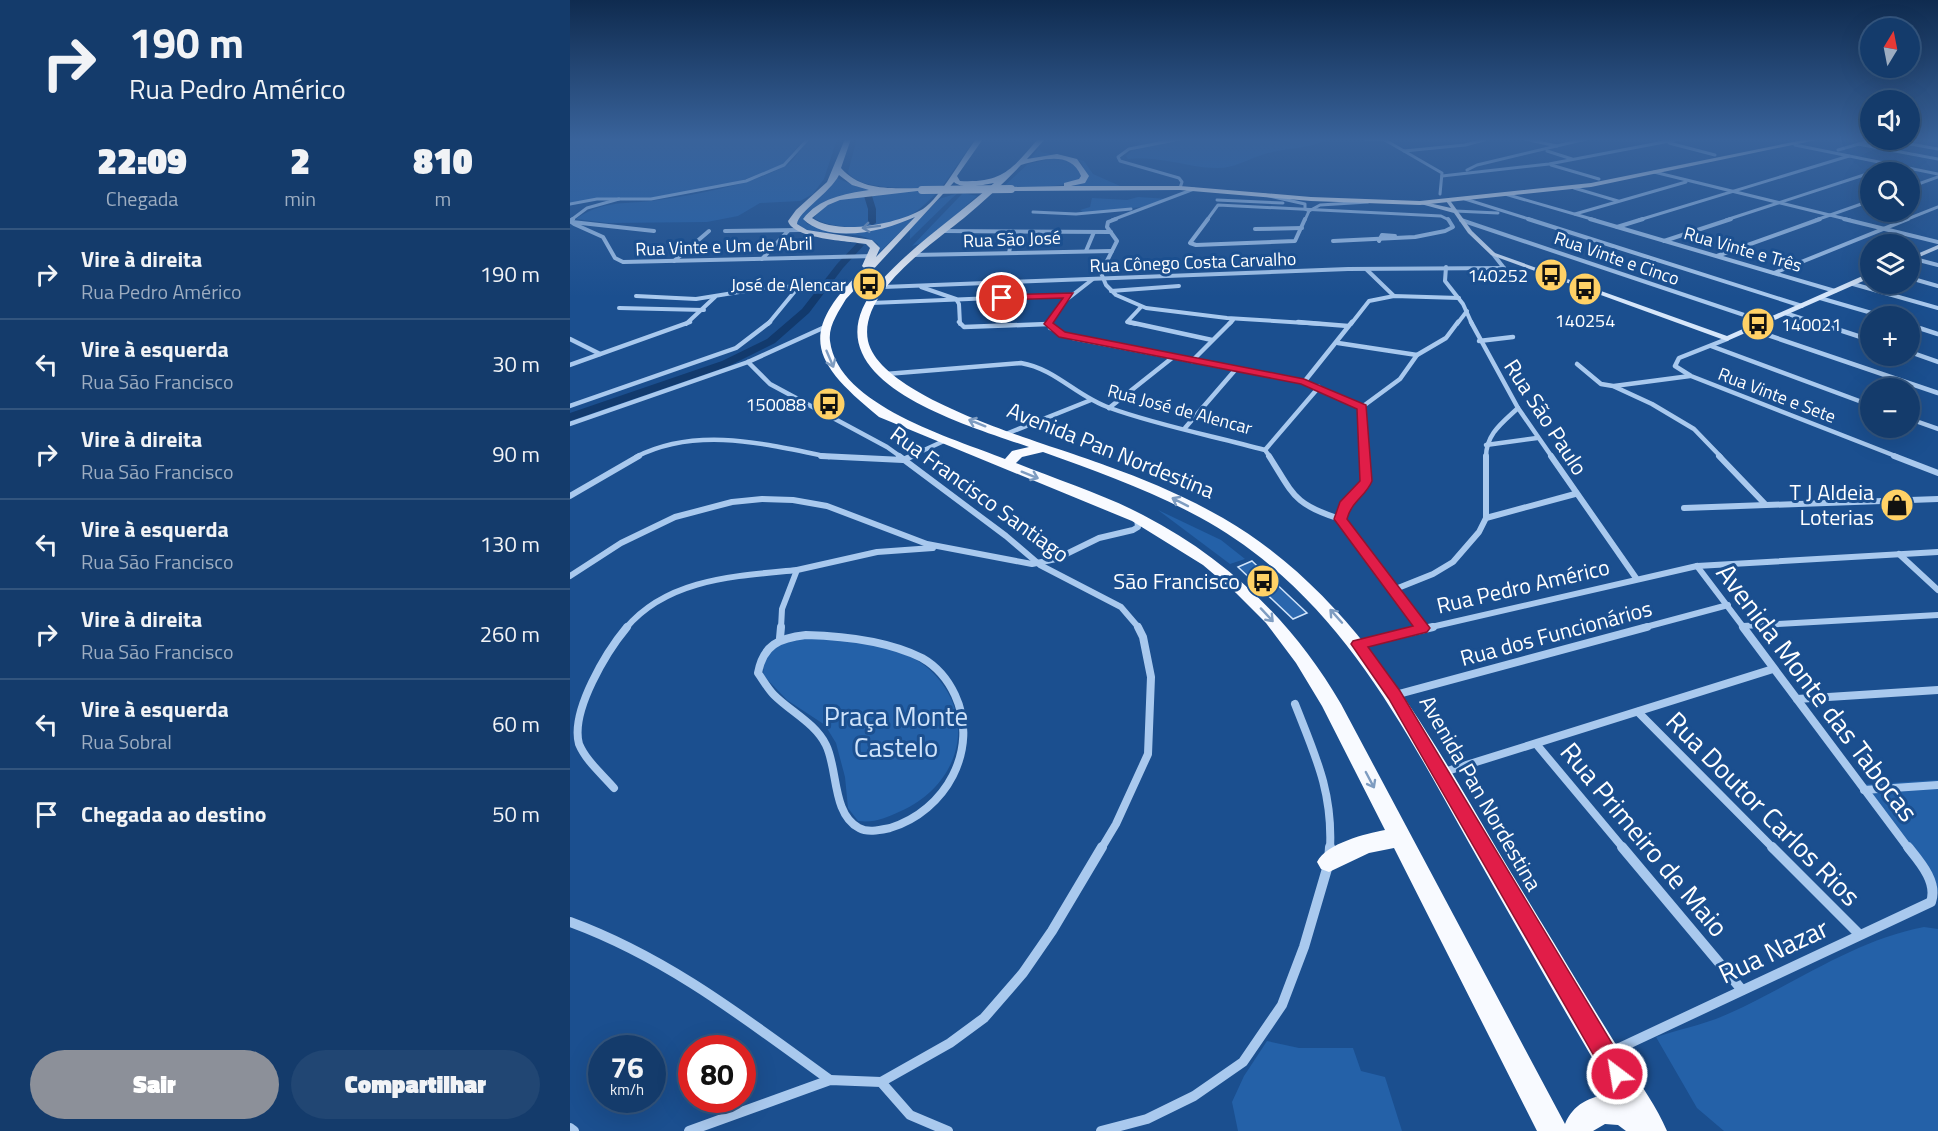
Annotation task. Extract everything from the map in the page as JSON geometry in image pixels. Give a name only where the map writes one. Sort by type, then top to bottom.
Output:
[{"type":"highway","points":[[824,192],[793,218],[793,225],[799,230],[869,242],[875,248],[877,262],[925,244]]},
{"type":"highway","points":[[888,192],[846,196],[824,204],[807,219],[816,225],[829,228],[865,228],[893,224],[926,208]]},
{"type":"highway","points":[[909,243],[926,208],[941,192]]},
{"type":"highway","name":"Avenida Pan Nordestina","points":[[825,327],[833,307],[850,286],[877,262],[909,243],[925,244],[988,192]]},
{"type":"highway","points":[[934,199],[956,193],[980,199],[1040,192]]},
{"type":"highway","points":[[1208,192],[1264,199],[1419,203],[1531,192]]},
{"type":"highway","points":[[1289,200],[1466,192]]},
{"type":"highway","points":[[1476,192],[1483,196]]},
{"type":"highway","points":[[1412,196],[1406,200],[1419,203]]},
{"type":"highway","name":"Avenida Pan Nordestina","points":[[909,243],[864,318],[862,337],[869,357],[882,374],[928,402],[1168,496],[1231,529],[1320,599],[1359,644],[1395,695],[1651,1131]]},
{"type":"highway","points":[[825,327],[828,356],[842,382],[856,396],[884,414],[1137,518],[1209,562],[1242,589],[1272,619],[1303,659],[1331,704],[1553,1131]]},
{"type":"highway","points":[[981,454],[1001,447],[1006,434]]},
{"type":"highway","points":[[1006,465],[1017,454],[1043,448]]},
{"type":"highway","points":[[1329,862],[1354,847],[1374,840],[1400,837]]},
{"type":"highway","points":[[1576,1131],[1579,1123],[1592,1112],[1611,1109],[1626,1113],[1651,1131]]},
{"type":"main road","points":[[1449,201],[1461,220],[1493,254],[1727,339],[1860,281]]},
{"type":"main road","points":[[1419,203],[1455,211]]},
{"type":"main road","points":[[1920,255],[1938,247]]},
{"type":"street","points":[[570,204],[597,199],[651,200],[692,192]]},
{"type":"street","points":[[1180,192],[1111,219],[1107,226],[1117,241],[1101,273],[1102,279],[1111,291],[1141,307],[1233,320],[1348,326]]},
{"type":"street","points":[[1587,192],[1619,201]]},
{"type":"street","points":[[1574,214],[1651,192]]},
{"type":"street","points":[[1616,227],[1734,192],[1938,242]]},
{"type":"street","points":[[1664,241],[1814,192]]},
{"type":"street","name":"Rua Vinte e Três","points":[[1505,194],[1835,291]]},
{"type":"street","points":[[1226,197],[1305,204],[1309,210]]},
{"type":"street","points":[[619,199],[587,208],[576,214],[571,222],[654,231]]},
{"type":"street","points":[[1217,200],[1264,199]]},
{"type":"street","points":[[1263,207],[1264,199]]},
{"type":"street","points":[[1465,199],[1802,306]]},
{"type":"street","points":[[1333,241],[1378,241],[1382,235],[1409,237],[1453,227],[1448,219],[1441,216],[1309,210],[1263,207],[1215,206],[1190,243],[1196,245],[1295,241],[1309,210],[1320,205],[1371,202]]},
{"type":"street","points":[[1716,257],[1860,205]]},
{"type":"street","points":[[1033,212],[1076,214],[1143,207]]},
{"type":"street","points":[[1773,273],[1938,207]]},
{"type":"street","points":[[1455,211],[1505,213]]},
{"type":"street","name":"Rua Vinte e Cinco","points":[[1461,220],[1765,322]]},
{"type":"street","name":"Rua Vinte e Um de Abril","points":[[571,222],[604,238],[608,242],[609,251],[618,261],[851,256],[877,262]]},
{"type":"street","points":[[1255,230],[1302,228]]},
{"type":"street","points":[[725,231],[799,230]]},
{"type":"street","points":[[674,261],[709,231]]},
{"type":"street","points":[[762,259],[789,231]]},
{"type":"street","points":[[943,231],[1111,232]]},
{"type":"street","points":[[1009,253],[1013,232]]},
{"type":"street","points":[[1086,251],[1094,232]]},
{"type":"street","name":"Rua São José","points":[[909,243],[1009,253],[1112,251]]},
{"type":"street","name":"Rua Cônego Costa Carvalho","points":[[883,287],[1366,269],[1504,268],[1493,254]]},
{"type":"street","points":[[1920,261],[1938,265]]},
{"type":"street","name":"Rua São Paulo","points":[[1446,267],[1445,281],[1467,311],[1479,341],[1518,408],[1575,494],[1636,578]]},
{"type":"street","points":[[1366,269],[1394,296]]},
{"type":"street","points":[[1048,324],[1070,295],[1093,279]]},
{"type":"street","points":[[1920,280],[1938,285]]},
{"type":"street","points":[[1853,284],[1938,308]]},
{"type":"street","points":[[570,406],[736,348],[772,321],[800,285]]},
{"type":"street","points":[[636,296],[676,299],[715,297],[753,288],[800,285],[850,286]]},
{"type":"street","points":[[918,286],[956,299],[959,304],[959,323],[964,327],[1048,324]]},
{"type":"street","points":[[1111,291],[1179,286]]},
{"type":"street","points":[[871,303],[1070,295]]},
{"type":"street","points":[[1304,382],[1369,302],[1394,296],[1459,298]]},
{"type":"street","points":[[570,365],[666,334],[689,323],[715,297]]},
{"type":"street","points":[[1820,298],[1860,310]]},
{"type":"street","points":[[1141,307],[1127,322],[1212,340]]},
{"type":"street","points":[[619,308],[704,310]]},
{"type":"street","points":[[1362,407],[1400,379],[1417,355],[1446,338],[1467,311]]},
{"type":"street","points":[[1785,313],[1860,337]]},
{"type":"street","points":[[1192,361],[1233,320]]},
{"type":"street","points":[[1048,324],[1050,328],[1073,338],[1304,382],[1362,407]]},
{"type":"street","points":[[570,424],[748,362],[825,327]]},
{"type":"street","points":[[1920,328],[1938,334]]},
{"type":"street","points":[[1750,329],[1938,393]]},
{"type":"street","points":[[1479,341],[1513,337]]},
{"type":"street","points":[[570,339],[601,354]]},
{"type":"street","points":[[1711,346],[1727,339]]},
{"type":"street","points":[[1338,343],[1417,355]]},
{"type":"street","points":[[1711,346],[1860,401]]},
{"type":"street","name":"Rua Vinte e Sete","points":[[1711,346],[1679,358],[1675,366],[1691,376],[1938,473]]},
{"type":"street","points":[[1920,356],[1938,362]]},
{"type":"street","points":[[1109,408],[1172,358]]},
{"type":"street","name":"Rua Francisco Santiago","points":[[748,362],[770,384],[874,439],[1006,536],[1040,565],[1104,596],[1121,607],[1136,623],[1143,636],[1151,677],[1148,754],[1116,824],[1052,931],[1023,973],[984,1018],[950,1043],[881,1082]]},
{"type":"street","name":"Rua José de Alencar","points":[[882,374],[1032,364],[1049,371],[1091,400],[1109,408],[1265,450],[1298,501],[1311,510],[1340,519]]},
{"type":"street","points":[[1577,364],[1601,384],[1613,386],[1678,417],[1694,429],[1765,504]]},
{"type":"street","points":[[1185,428],[1236,369]]},
{"type":"street","points":[[1613,386],[1691,376]]},
{"type":"street","points":[[1265,450],[1319,387]]},
{"type":"street","points":[[1006,434],[1091,400]]},
{"type":"street","points":[[1362,407],[1366,481],[1364,488],[1344,505],[1340,519],[1422,628]]},
{"type":"street","points":[[1393,590],[1433,574],[1467,550],[1486,518],[1486,445],[1494,430],[1518,408]]},
{"type":"street","points":[[1920,423],[1938,429]]},
{"type":"street","points":[[1486,445],[1537,438]]},
{"type":"street","points":[[570,496],[616,467],[646,453],[698,440],[746,440],[833,458],[903,460],[946,440]]},
{"type":"street","points":[[1486,518],[1575,494]]},
{"type":"street","points":[[1684,508],[1938,499]]},
{"type":"street","points":[[570,576],[638,532],[670,517],[732,502],[792,500],[827,505],[857,514],[897,534],[938,548],[1040,565],[1104,536],[1132,531],[1138,527],[1137,518]]},
{"type":"street","points":[[1929,500],[1938,507]]},
{"type":"street","points":[[614,788],[587,757],[576,740],[575,722],[582,694],[610,647],[640,614],[683,589],[722,578],[797,570],[877,552],[938,548]]},
{"type":"street","name":"Rua Pedro Américo","points":[[1359,644],[1636,578],[1697,566],[1938,552]]},
{"type":"street","points":[[1899,554],[1938,590]]},
{"type":"street","name":"Avenida Monte das Tabocas","points":[[1697,566],[1926,872]]},
{"type":"street","points":[[780,638],[806,635],[854,638],[915,656],[931,664],[942,675],[955,691],[965,716],[964,742],[961,760],[931,808],[914,819],[875,831],[859,828],[848,819],[840,800],[834,766],[826,745],[813,728],[772,693],[758,673],[760,659],[780,638],[782,609],[797,570]]},
{"type":"street","name":"Rua dos Funcionários","points":[[1395,695],[1728,605]]},
{"type":"street","points":[[1743,626],[1938,615]]},
{"type":"street","points":[[1440,773],[1537,745],[1773,669]]},
{"type":"street","points":[[1797,699],[1938,690]]},
{"type":"street","points":[[1101,1131],[1147,1119],[1184,1101],[1243,1062],[1282,1005],[1304,947],[1329,862],[1329,797],[1324,777],[1295,704]]},
{"type":"street","name":"Rua Doutor Carlos Rios","points":[[1638,712],[1859,934]]},
{"type":"street","name":"Rua Primeiro de Maio","points":[[1537,745],[1742,990]]},
{"type":"street","points":[[1864,789],[1938,785]]},
{"type":"street","name":"Rua Nazar","points":[[1605,1054],[1931,902],[1935,895],[1934,884],[1926,872]]},
{"type":"street","points":[[570,922],[609,934],[662,960],[830,1080]]},
{"type":"street","points":[[689,1131],[830,1080],[881,1082],[910,1115],[948,1131]]},
{"type":"street","points":[[570,1128],[574,1131]]},
{"type":"green space","points":[[570,192],[691,192],[653,199],[603,198],[570,203]]},
{"type":"green space","points":[[706,192],[815,192],[800,201],[760,203],[738,216],[707,222],[608,223],[576,219],[603,206]]},
{"type":"green space","points":[[825,192],[873,192],[854,194],[818,205],[804,219],[807,224],[819,228],[846,231],[874,228],[913,219],[879,253],[878,244],[870,239],[850,234],[815,231],[795,225],[808,206]]},
{"type":"green space","points":[[890,192],[938,192],[914,213],[879,226],[837,226],[814,218],[824,208],[838,200]]},
{"type":"green space","points":[[958,193],[910,239],[910,229],[939,199]]},
{"type":"green space","points":[[963,193],[977,196],[925,242],[912,246]]},
{"type":"green space","points":[[1138,197],[1168,199],[1142,207],[1084,213],[1080,210],[1090,207],[1092,198],[1127,200]]},
{"type":"green space","points":[[1158,510],[1221,540],[1245,559],[1230,564]]},
{"type":"green space","name":"Praça Monte Castelo","points":[[834,636],[884,647],[920,662],[945,688],[954,707],[958,728],[956,748],[949,767],[937,784],[921,799],[901,811],[875,821],[858,821],[848,808],[845,777],[836,743],[825,725],[787,700],[763,675],[765,655],[780,640]]},
{"type":"green space","points":[[1938,780],[1938,892],[1857,785]]},
{"type":"green space","points":[[1924,927],[1938,929],[1938,1131],[1724,1131],[1697,1108],[1656,1037],[1721,1017],[1849,952],[1898,933]]},
{"type":"green space","points":[[1267,1041],[1299,1048],[1353,1048],[1361,1071],[1385,1077],[1402,1131],[1238,1131],[1232,1102],[1244,1076]]},
{"type":"building","name":"São Francisco","points":[[1252,561],[1307,613],[1293,619],[1238,567]]},
{"type":"waterway","points":[[868,196],[872,209],[872,223]]},
{"type":"waterway","points":[[570,417],[726,364],[756,350],[796,322],[840,266],[860,245]]},
{"type":"place","name":"140252","points":[[1551,275]]},
{"type":"place","name":"José de Alencar","points":[[869,284]]},
{"type":"place","name":"140254","points":[[1585,289]]},
{"type":"place","name":"140021","points":[[1758,324]]},
{"type":"place","name":"150088","points":[[829,404]]},
{"type":"place","name":"T J Aldeia Loterias","points":[[1897,505]]},
{"type":"place","name":"São Francisco","points":[[1263,581]]},
{"type":"route","points":[[1002,298],[1070,295],[1048,324],[1050,328],[1062,335],[1304,382],[1362,407],[1366,481],[1364,488],[1344,505],[1340,519],[1422,628],[1359,644],[1395,695],[1617,1074]]}]
